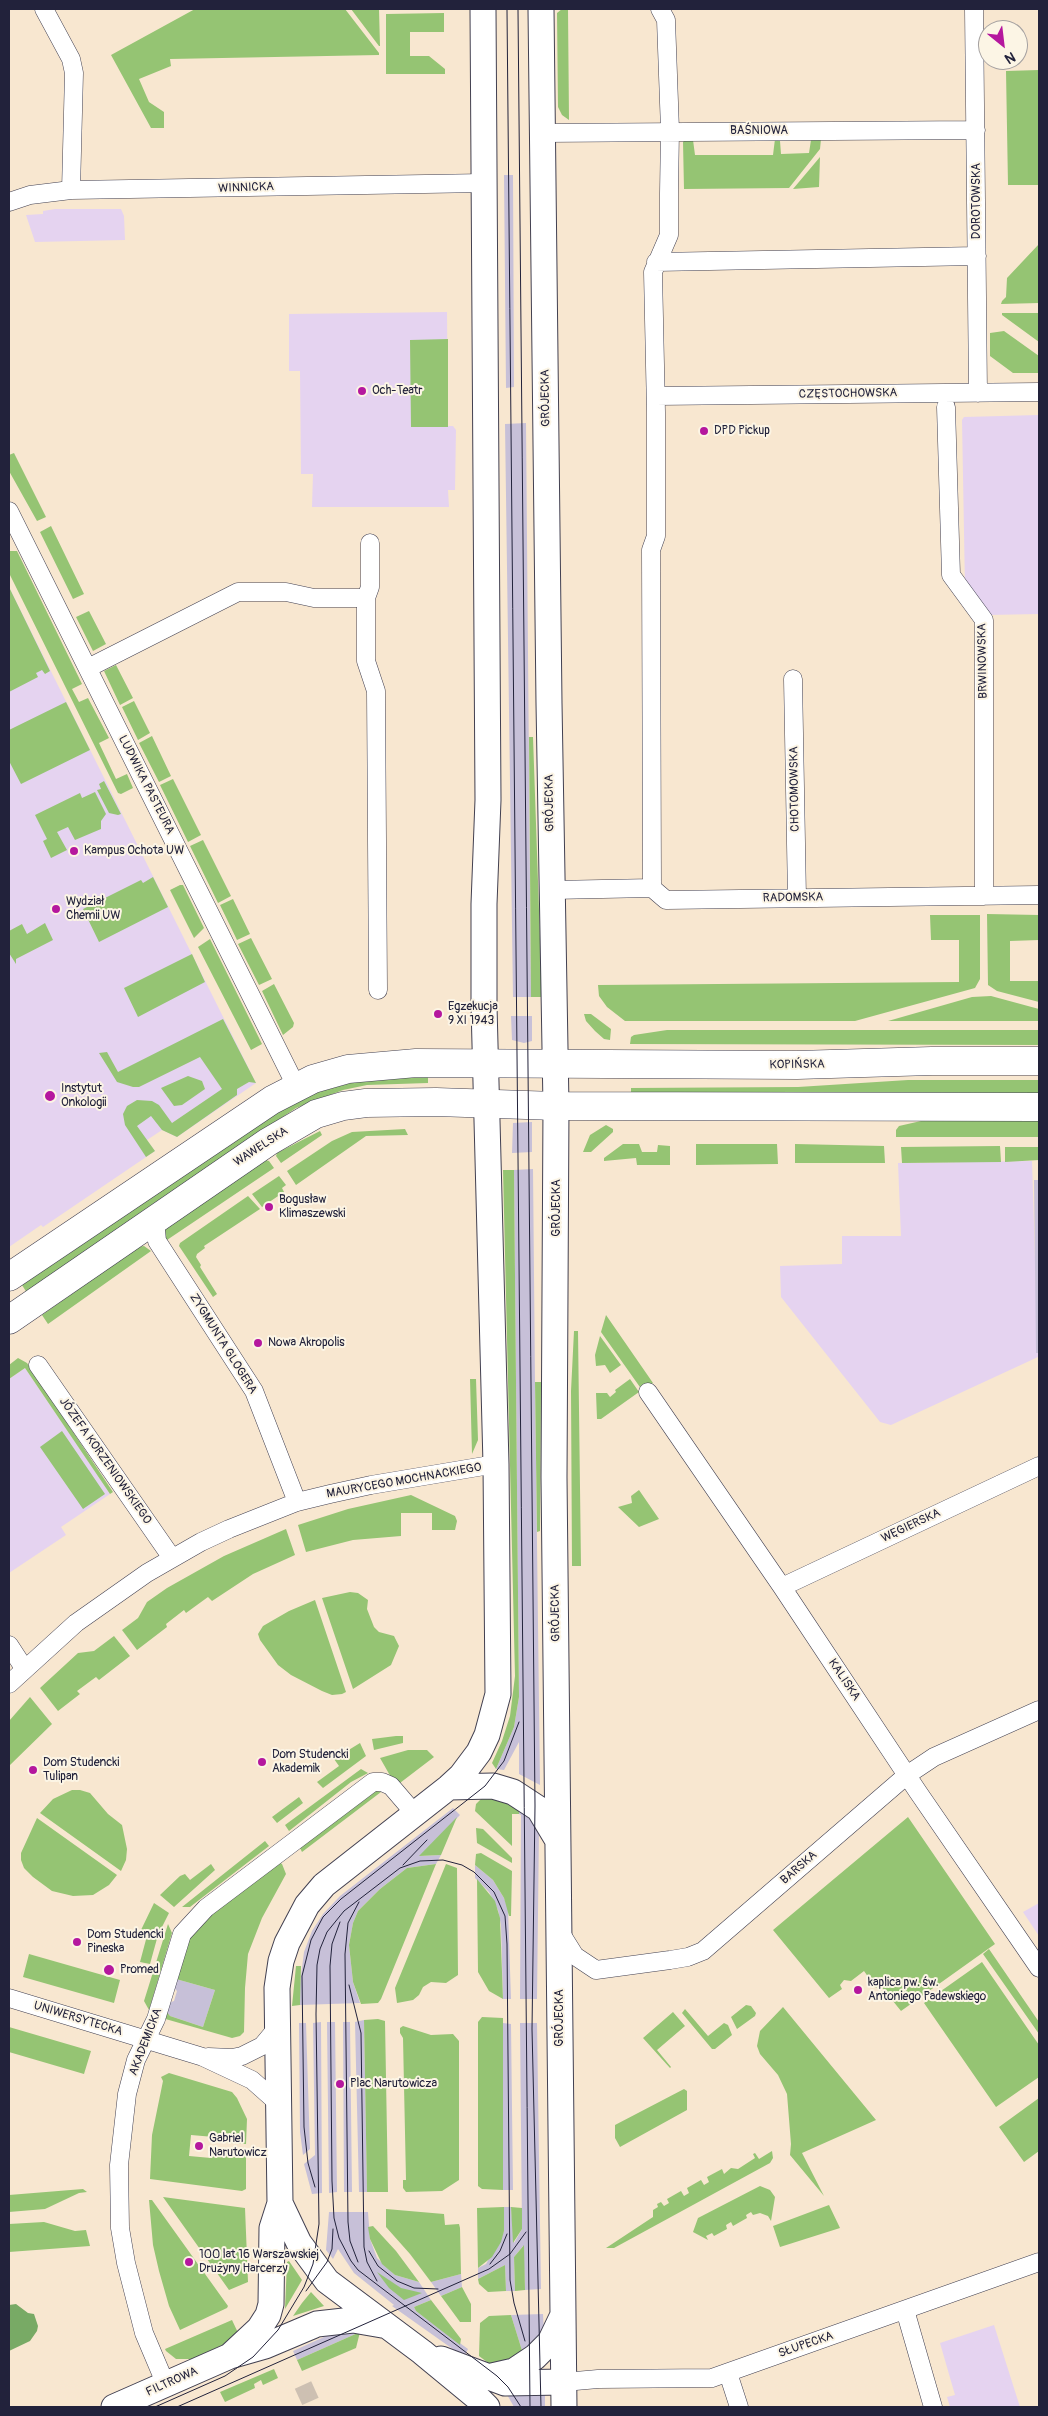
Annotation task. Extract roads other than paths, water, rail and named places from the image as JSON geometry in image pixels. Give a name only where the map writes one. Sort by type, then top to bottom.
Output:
[{"type":"main road","points":[[230,2356],[259,2329],[270,2308],[272,2228],[280,2203],[277,1988],[281,1961],[292,1932],[307,1905],[332,1877],[449,1787],[468,1768],[492,1724],[498,1694],[496,1464],[484,904],[488,781],[483,9]]},
{"type":"main road","name":"GRÓJECKA","points":[[540,9],[556,1064],[554,1478],[564,2407]]},
{"type":"main road","name":"KOPIŃSKA","points":[[556,1064],[797,1065],[1039,1061]]},
{"type":"main road","points":[[9,1278],[256,1110],[296,1086],[331,1074],[365,1067],[416,1063],[556,1064]]},
{"type":"main road","name":"WAWELSKA","points":[[9,1320],[268,1142],[316,1114],[343,1106],[366,1103],[556,1106]]},
{"type":"main road","points":[[556,1106],[1039,1107]]},
{"type":"main road","points":[[449,1787],[493,1786],[518,1794],[539,1809],[558,1841]]},
{"type":"main road","points":[[280,2203],[299,2243],[320,2273],[348,2298],[422,2352],[487,2407]]},
{"type":"main road","points":[[475,2372],[497,2376],[521,2368],[550,2342],[563,2314]]},
{"type":"main road","points":[[230,2356],[264,2346],[325,2322],[361,2320],[387,2327]]},
{"type":"main road","points":[[422,2352],[505,2383],[564,2382]]},
{"type":"main road","name":"FILTROWA","points":[[114,2407],[230,2356]]},
{"type":"street","points":[[44,9],[71,59],[74,73],[71,190]]},
{"type":"street","points":[[552,890],[652,888],[651,550],[656,536],[656,396],[653,272],[669,235],[670,130],[666,20],[660,9]]},
{"type":"street","name":"DOROTOWSKA","points":[[974,9],[978,393]]},
{"type":"street","name":"BAŚNIOWA","points":[[542,132],[976,130]]},
{"type":"street","name":"WINNICKA","points":[[9,202],[30,195],[71,190],[484,183]]},
{"type":"street","points":[[656,262],[977,256]]},
{"type":"street","name":"CZĘSTOCHOWSKA","points":[[656,396],[1039,392]]},
{"type":"street","name":"BRWINOWSKA","points":[[946,407],[951,575],[984,620],[984,896]]},
{"type":"street","name":"LUDWIKA PASTEURA","points":[[9,511],[296,1086]]},
{"type":"street","points":[[370,543],[370,587],[366,598],[366,661],[376,691],[378,990]]},
{"type":"street","points":[[88,668],[238,592],[286,592],[314,598],[366,598]]},
{"type":"street","name":"CHOTOMOWSKA","points":[[793,679],[797,898]]},
{"type":"street","name":"RADOMSKA","points":[[652,888],[666,900],[1039,895]]},
{"type":"street","name":"ZYGMUNTA GLOGERA","points":[[154,1219],[157,1241],[254,1391],[297,1502]]},
{"type":"street","name":"JÓZEFA KORZENIOWSKIEGO","points":[[38,1365],[172,1558]]},
{"type":"street","name":"KALISKA","points":[[648,1392],[1039,1968]]},
{"type":"street","name":"MAURYCEGO MOCHNACKIEGO","points":[[9,1684],[24,1668],[76,1623],[172,1558],[229,1529],[297,1502],[371,1485],[496,1464]]},
{"type":"street","name":"WĘGIERSKA","points":[[782,1587],[1039,1466]]},
{"type":"street","points":[[9,1645],[24,1668]]},
{"type":"street","name":"BARSKA","points":[[560,1932],[575,1956],[596,1970],[688,1957],[702,1951],[907,1776],[934,1757],[1039,1710]]},
{"type":"street","name":"AKADEMICKA","points":[[166,2384],[144,2333],[126,2263],[120,2228],[119,2165],[124,2108],[136,2060],[156,2019],[179,1942],[190,1923],[206,1908],[361,1789],[373,1782],[391,1786],[415,1814]]},
{"type":"street","name":"UNIWERSYTECKA","points":[[9,1998],[202,2057]]},
{"type":"street","points":[[202,2057],[232,2058],[242,2056],[262,2046],[277,2028]]},
{"type":"street","points":[[202,2057],[252,2080],[279,2104]]},
{"type":"street","name":"SŁUPECKA","points":[[564,2382],[598,2379],[704,2379],[1039,2262]]},
{"type":"street","points":[[905,2310],[933,2407]]},
{"type":"street","points":[[728,2372],[740,2407]]},
{"type":"tunnel","points":[[303,2385],[313,2407]]},
{"type":"tram line","points":[[507,9],[530,2407]]},
{"type":"tram line","points":[[518,9],[535,1806],[532,2029],[541,2407]]},
{"type":"tram line","points":[[315,2187],[308,2163],[304,2127],[302,1976],[311,1940],[323,1917],[341,1899],[485,1786],[504,1761],[519,1722]]},
{"type":"tram line","points":[[403,1865],[427,1840]]},
{"type":"tram line","points":[[155,2407],[225,2376],[253,2357],[278,2330],[304,2287],[313,2264],[319,2224],[316,2014],[317,1965],[320,1949],[327,1932],[344,1911],[400,1868],[420,1861],[443,1860],[462,1865],[474,1872],[494,1892],[505,1916],[507,1944],[510,2280],[514,2303],[525,2341]]},
{"type":"tram line","points":[[358,2262],[350,2241],[348,2222],[345,1954],[348,1923],[359,1902]]},
{"type":"tram line","points":[[340,1922],[332,1944],[330,1966],[332,2181],[334,2218],[339,2238],[358,2270],[497,2376],[508,2387],[521,2407]]},
{"type":"tram line","points":[[349,1985],[361,2033],[364,2247],[367,2262],[377,2281]]},
{"type":"tram line","points":[[306,2291],[327,2262],[332,2249],[333,2229]]},
{"type":"tram line","points":[[177,2407],[489,2269],[510,2254],[526,2232]]},
{"type":"tram line","points":[[490,2264],[500,2251],[507,2234]]},
{"type":"tram line","points":[[369,2251],[378,2266],[397,2281],[414,2288],[438,2289]]},
{"type":"place","name":"Och-Teatr","points":[[362,391]]},
{"type":"place","name":"DPD Pickup","points":[[704,431]]},
{"type":"place","name":"Kampus Ochota UW","points":[[74,851]]},
{"type":"place","name":"Wydział Chemii UW","points":[[56,909]]},
{"type":"place","name":"Egzekucja 9 XI 1943","points":[[438,1014]]},
{"type":"place","name":"Instytut Onkologii","points":[[50,1096]]},
{"type":"place","name":"Bogusław Klimaszewski","points":[[269,1207]]},
{"type":"place","name":"Nowa Akropolis","points":[[258,1343]]},
{"type":"place","name":"Dom Studencki Akademik","points":[[262,1762]]},
{"type":"place","name":"Dom Studencki Tulipan","points":[[33,1770]]},
{"type":"place","name":"Dom Studencki Pineska","points":[[77,1942]]},
{"type":"place","name":"Promed","points":[[109,1970]]},
{"type":"place","name":"kaplica pw. św. Antoniego Padewskiego","points":[[858,1990]]},
{"type":"place","name":"Plac Narutowicza","points":[[340,2084]]},
{"type":"place","name":"Gabriel Narutowicz","points":[[199,2146]]},
{"type":"place","name":"100 lat 16 Warszawskiej Drużyny Harcerzy","points":[[189,2262]]}]
